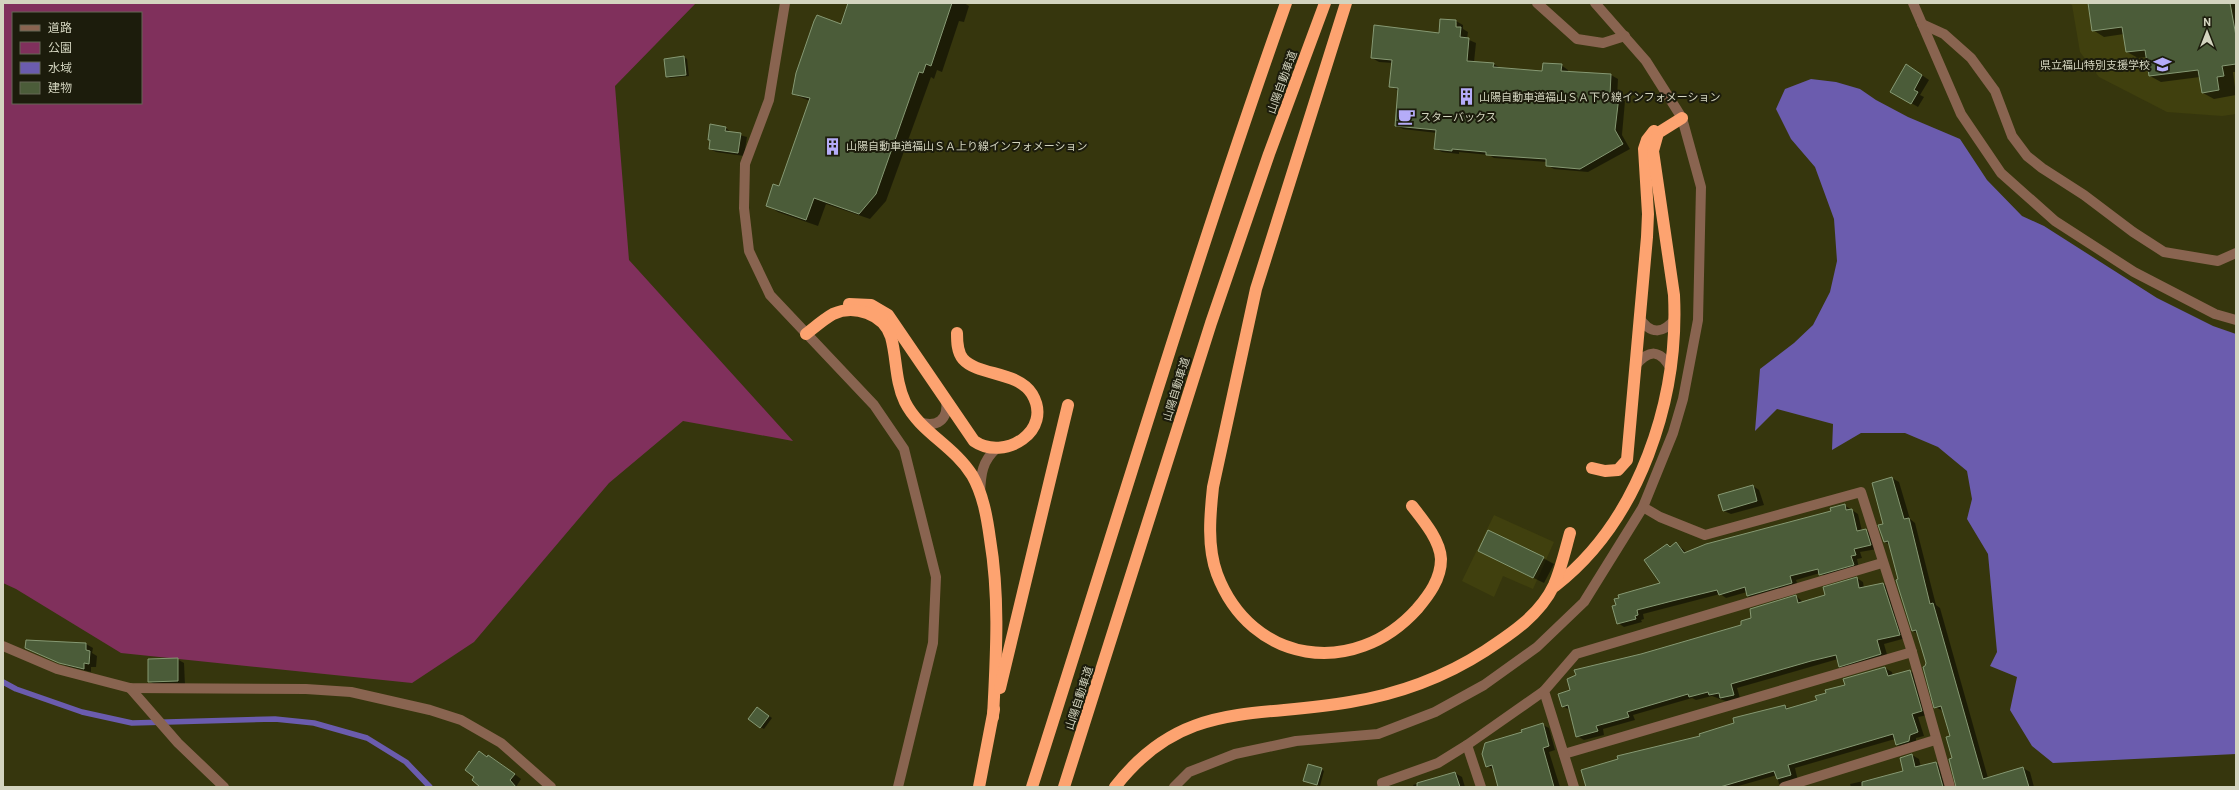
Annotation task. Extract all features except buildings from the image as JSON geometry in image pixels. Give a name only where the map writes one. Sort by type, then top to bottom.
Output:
[{"type":"highway","name":"山陽自動車道","points":[[1032,787],[1182,308],[1236,143],[1286,3]]},
{"type":"highway","name":"山陽自動車道","points":[[1064,787],[1211,323],[1269,154],[1325,3]]},
{"type":"highway","points":[[1346,3],[1256,289],[1249,319],[1213,487],[1210,525],[1211,546],[1217,573],[1228,598],[1243,618],[1262,635],[1286,647],[1308,652],[1329,653],[1359,649],[1373,644],[1397,628],[1427,598],[1438,578],[1441,558],[1435,540],[1425,522],[1412,506]]},
{"type":"highway","points":[[1592,468],[1605,471],[1618,470],[1626,460],[1648,214],[1644,149],[1651,134],[1658,128],[1682,118]]},
{"type":"highway","points":[[1553,587],[1574,571],[1590,553],[1633,488],[1656,431],[1671,369],[1675,319],[1674,295],[1653,151],[1658,133],[1682,118]]},
{"type":"highway","points":[[806,334],[826,314],[842,306],[860,303],[880,309],[895,323],[974,441],[988,448],[1014,445],[1029,435],[1035,426],[1037,416],[1035,400],[1031,393],[1017,381],[963,359],[959,351],[957,333]]},
{"type":"highway","points":[[806,334],[826,319],[842,311],[862,312],[872,315],[879,320],[890,335],[896,374],[902,394],[910,411],[918,422],[965,464],[980,492],[989,530],[996,581],[998,619],[993,717]]},
{"type":"highway","points":[[979,787],[993,717],[1068,405]]},
{"type":"highway","points":[[1115,787],[1140,760],[1164,741],[1185,729],[1209,720],[1235,714],[1315,707],[1385,695],[1431,680],[1460,667],[1509,636],[1528,620],[1544,603],[1553,587],[1570,533]]},
{"type":"street","points":[[785,3],[769,100],[745,164],[744,208],[749,251],[770,295],[874,405],[904,449],[936,577],[933,643],[898,787]]},
{"type":"street","points":[[1537,3],[1577,39],[1603,43],[1625,36]]},
{"type":"street","points":[[1174,787],[1188,772],[1236,754],[1296,741],[1378,734],[1435,712],[1484,685],[1537,647],[1584,602],[1643,506],[1673,433],[1683,399],[1698,320],[1701,187],[1682,118],[1646,61],[1595,3]]},
{"type":"street","points":[[1913,3],[1961,114],[2001,173],[2055,221],[2134,272],[2215,314],[2236,320]]},
{"type":"street","points":[[1922,24],[1944,34],[1971,58],[1995,91],[2012,136],[2027,156],[2042,168],[2084,195],[2133,232],[2164,252],[2218,261],[2236,253]]},
{"type":"street","points":[[1639,317],[1644,325],[1657,331],[1664,330],[1675,319]]},
{"type":"street","points":[[1635,366],[1647,354],[1654,354],[1661,356],[1671,369]]},
{"type":"street","points":[[918,422],[930,424],[942,421],[946,416],[946,400]]},
{"type":"street","points":[[980,492],[986,458],[997,448]]},
{"type":"street","points":[[1643,506],[1660,517],[1705,535],[1861,492],[1882,563],[1912,652],[1935,740],[1950,787]]},
{"type":"street","points":[[1383,787],[1382,783],[1438,763],[1467,745],[1544,691],[1576,654],[1882,563]]},
{"type":"street","points":[[3,646],[57,669],[130,688],[306,689],[351,692],[423,708],[461,720],[501,742],[551,787]]},
{"type":"street","points":[[1564,754],[1912,652]]},
{"type":"street","points":[[130,688],[178,743],[224,787]]},
{"type":"street","points":[[1544,691],[1574,787]]},
{"type":"street","points":[[1784,787],[1935,740]]},
{"type":"street","points":[[1467,745],[1481,787]]},
{"type":"shaded area","name":"県立福山特別支援学校","points":[[2068,3],[2236,3],[2236,114],[2222,116],[2167,112],[2099,77],[2080,52],[2072,5]]},
{"type":"shaded area","points":[[1494,515],[1554,542],[1533,589],[1503,576],[1494,597],[1462,581]]},
{"type":"green space","points":[[3,3],[696,3],[615,86],[629,260],[793,441],[683,421],[609,483],[474,642],[412,683],[121,653],[16,589],[3,583]]},
{"type":"water","points":[[1811,79],[1836,82],[1860,89],[1876,100],[1908,117],[1960,139],[1987,180],[2022,216],[2044,226],[2157,298],[2213,326],[2236,334],[2236,754],[2053,763],[2032,746],[2010,710],[2017,677],[1990,666],[1997,652],[1988,554],[1967,519],[1972,499],[1967,471],[1938,447],[1905,433],[1861,433],[1832,450],[1833,424],[1777,409],[1755,431],[1760,369],[1794,343],[1813,325],[1830,292],[1837,261],[1834,219],[1815,167],[1791,139],[1776,109],[1785,89]]},
{"type":"waterway","points":[[3,682],[16,689],[82,712],[132,723],[275,719],[314,723],[367,738],[406,762],[430,787]]},
{"type":"place","name":"県立福山特別支援学校","points":[[2163,65]]},
{"type":"place","name":"山陽自動車道福山ＳＡ下り線インフォメーション","points":[[1466,97]]},
{"type":"place","name":"スターバックス","points":[[1407,117]]},
{"type":"place","name":"山陽自動車道福山ＳＡ上り線インフォメーション","points":[[833,146]]}]
